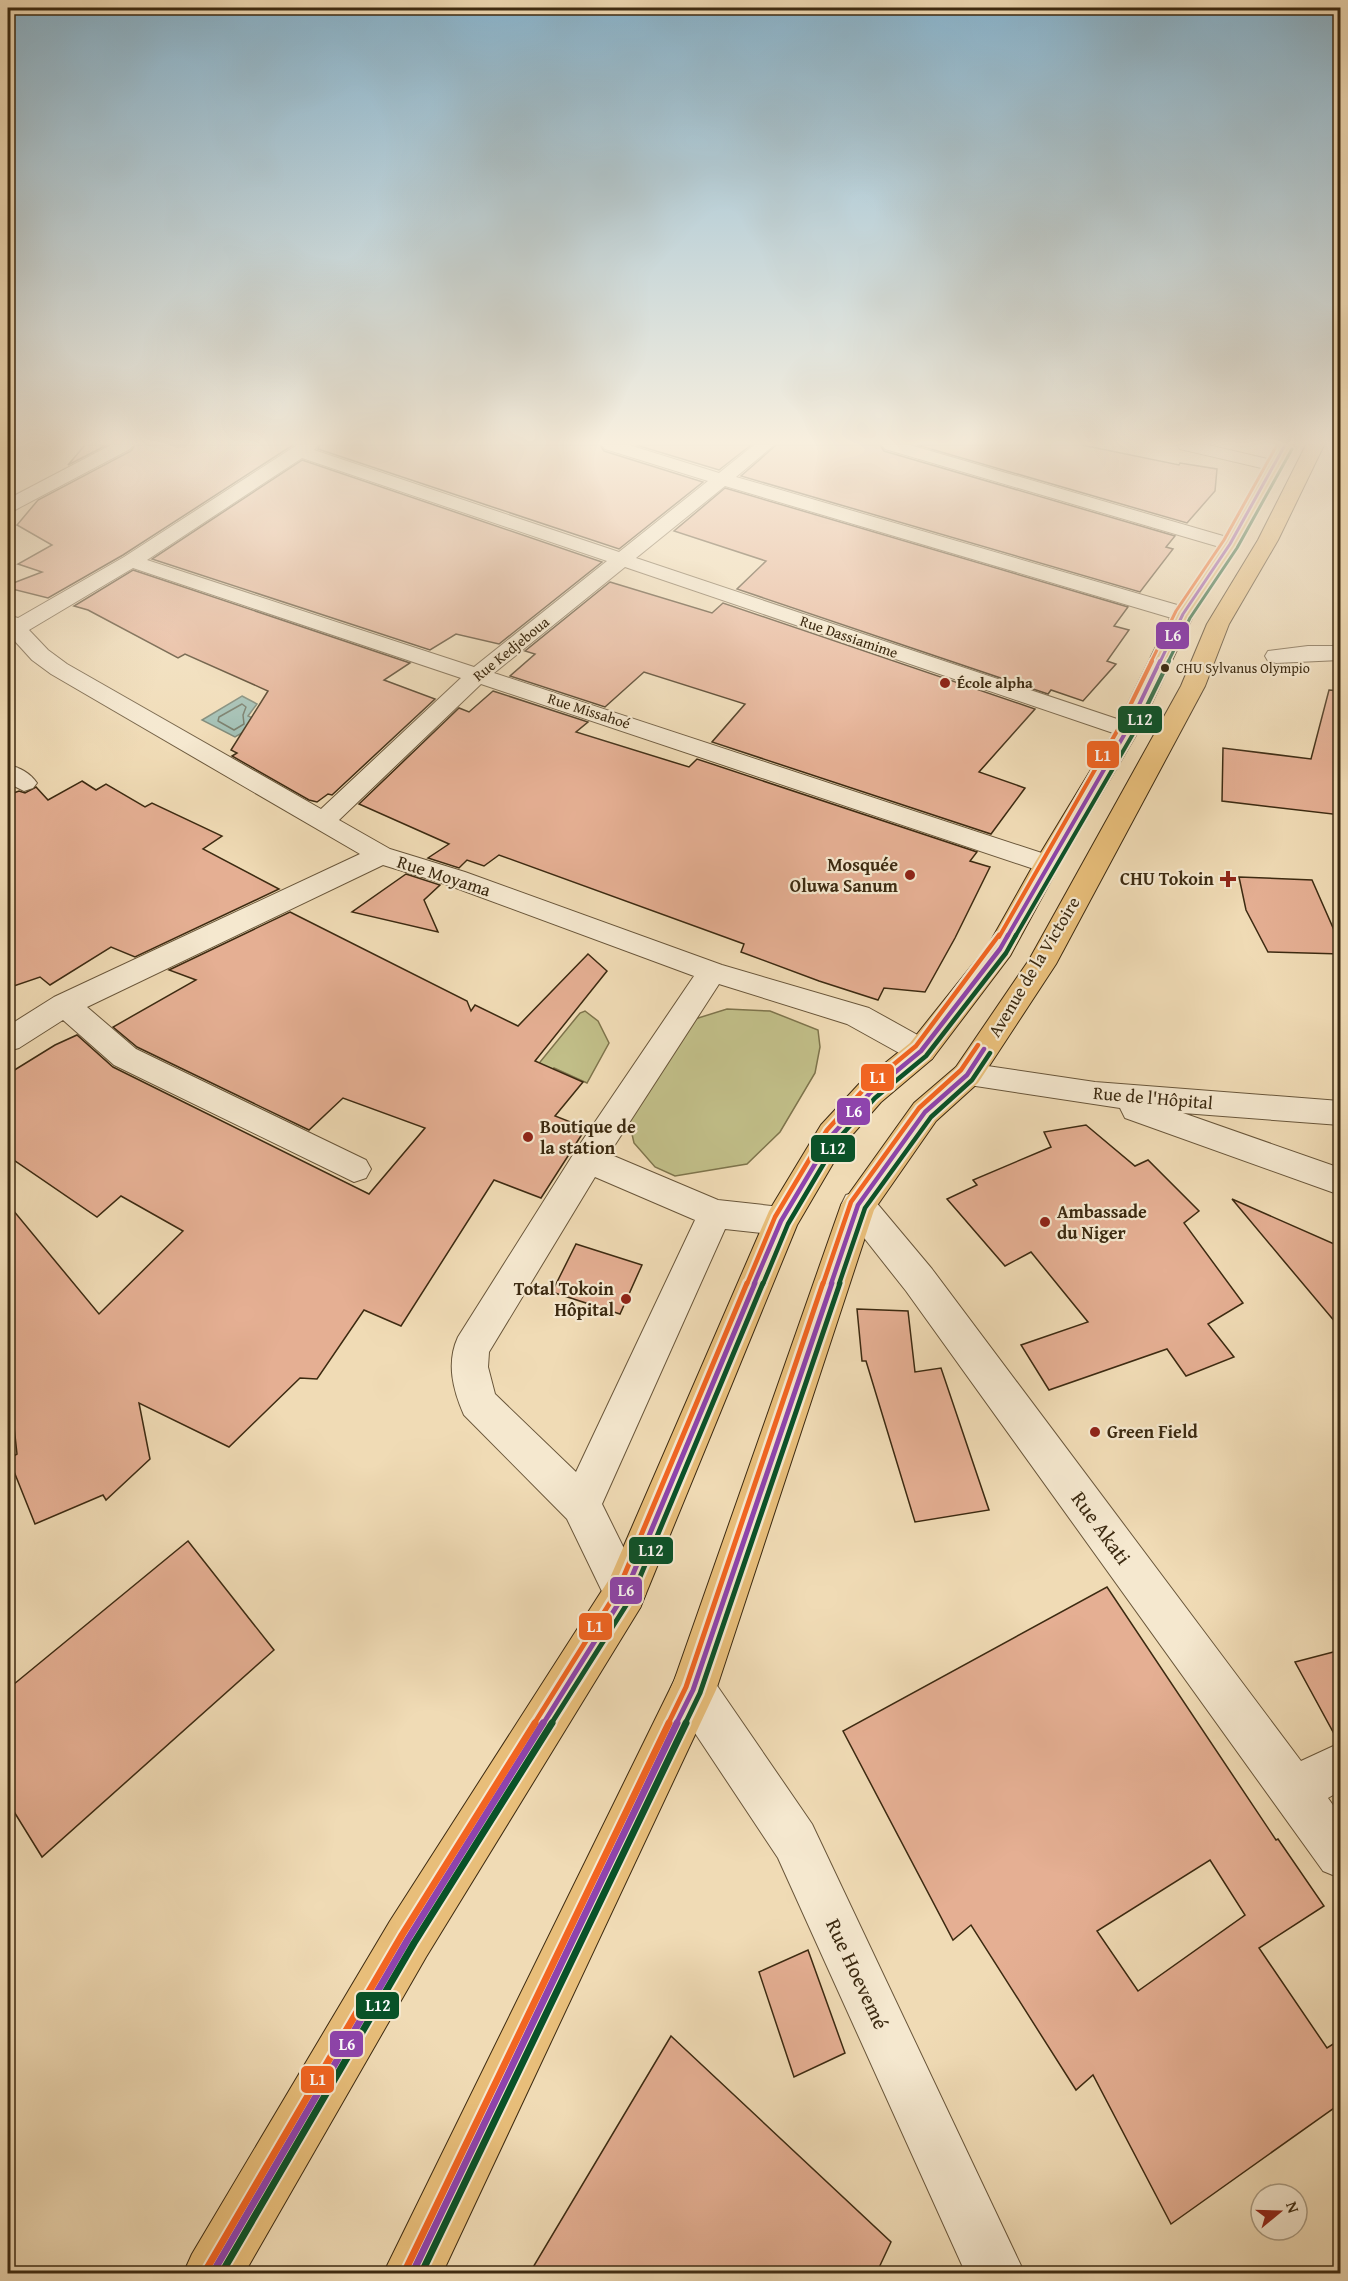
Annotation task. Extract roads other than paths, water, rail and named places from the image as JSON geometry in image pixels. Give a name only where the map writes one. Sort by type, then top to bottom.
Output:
[{"type":"highway","points":[[212,2274],[408,1939],[625,1593],[781,1221],[833,1134],[870,1093],[921,1051],[1000,949],[1047,864],[1127,730],[1183,614],[1225,551]]},
{"type":"highway","name":"Avenue de la Victoire","points":[[412,2274],[693,1690],[858,1205],[925,1112],[967,1075],[1041,964],[1193,686],[1218,624],[1261,551]]},
{"type":"highway","points":[[1183,614],[1218,624]]},
{"type":"highway","points":[[921,1051],[967,1075]]},
{"type":"street","points":[[10,628],[146,551]]},
{"type":"street","name":"Rue Dassiamime","points":[[597,551],[1127,730]]},
{"type":"street","name":"Rue Kedjeboua","points":[[323,820],[479,674],[632,551]]},
{"type":"street","points":[[969,551],[1183,614]]},
{"type":"street","name":"Rue Missahoé","points":[[131,561],[479,674],[1047,864]]},
{"type":"street","name":"Rue Moyama","points":[[10,628],[59,669],[381,855],[455,878],[712,972],[858,1016],[921,1051]]},
{"type":"street","points":[[1276,656],[1341,653]]},
{"type":"street","points":[[8,1040],[65,1005],[381,855]]},
{"type":"street","points":[[625,1593],[581,1504],[478,1403],[469,1367],[471,1349],[588,1159],[712,972]]},
{"type":"street","points":[[65,1005],[125,1057],[354,1169]]},
{"type":"street","name":"Rue de l'Hôpital","points":[[967,1075],[1095,1094],[1341,1113]]},
{"type":"street","points":[[1095,1094],[1341,1182]]},
{"type":"street","points":[[588,1159],[715,1214],[781,1221]]},
{"type":"street","name":"Rue Akati","points":[[858,1205],[919,1280],[1341,1854]]},
{"type":"street","points":[[581,1504],[715,1214]]},
{"type":"street","name":"Rue Hoevemé","points":[[693,1690],[795,1840],[996,2274]]},
{"type":"street","points":[[1293,1791],[1341,1766]]},
{"type":"water","points":[[242,696],[257,704],[248,716],[261,722],[235,737],[202,720]]},
{"type":"place","name":"CHU Sylvanus Olympio","points":[[1165,668]]},
{"type":"place","name":"École alpha","points":[[945,683]]},
{"type":"place","name":"Mosquée Oluwa Sanum","points":[[910,875]]},
{"type":"place","name":"CHU Tokoin","points":[[1228,879]]},
{"type":"place","name":"Boutique de la station","points":[[528,1137]]},
{"type":"place","name":"Ambassade du Niger","points":[[1045,1222]]},
{"type":"place","name":"Total Tokoin Hôpital","points":[[626,1299]]},
{"type":"place","name":"Green Field","points":[[1095,1432]]}]
